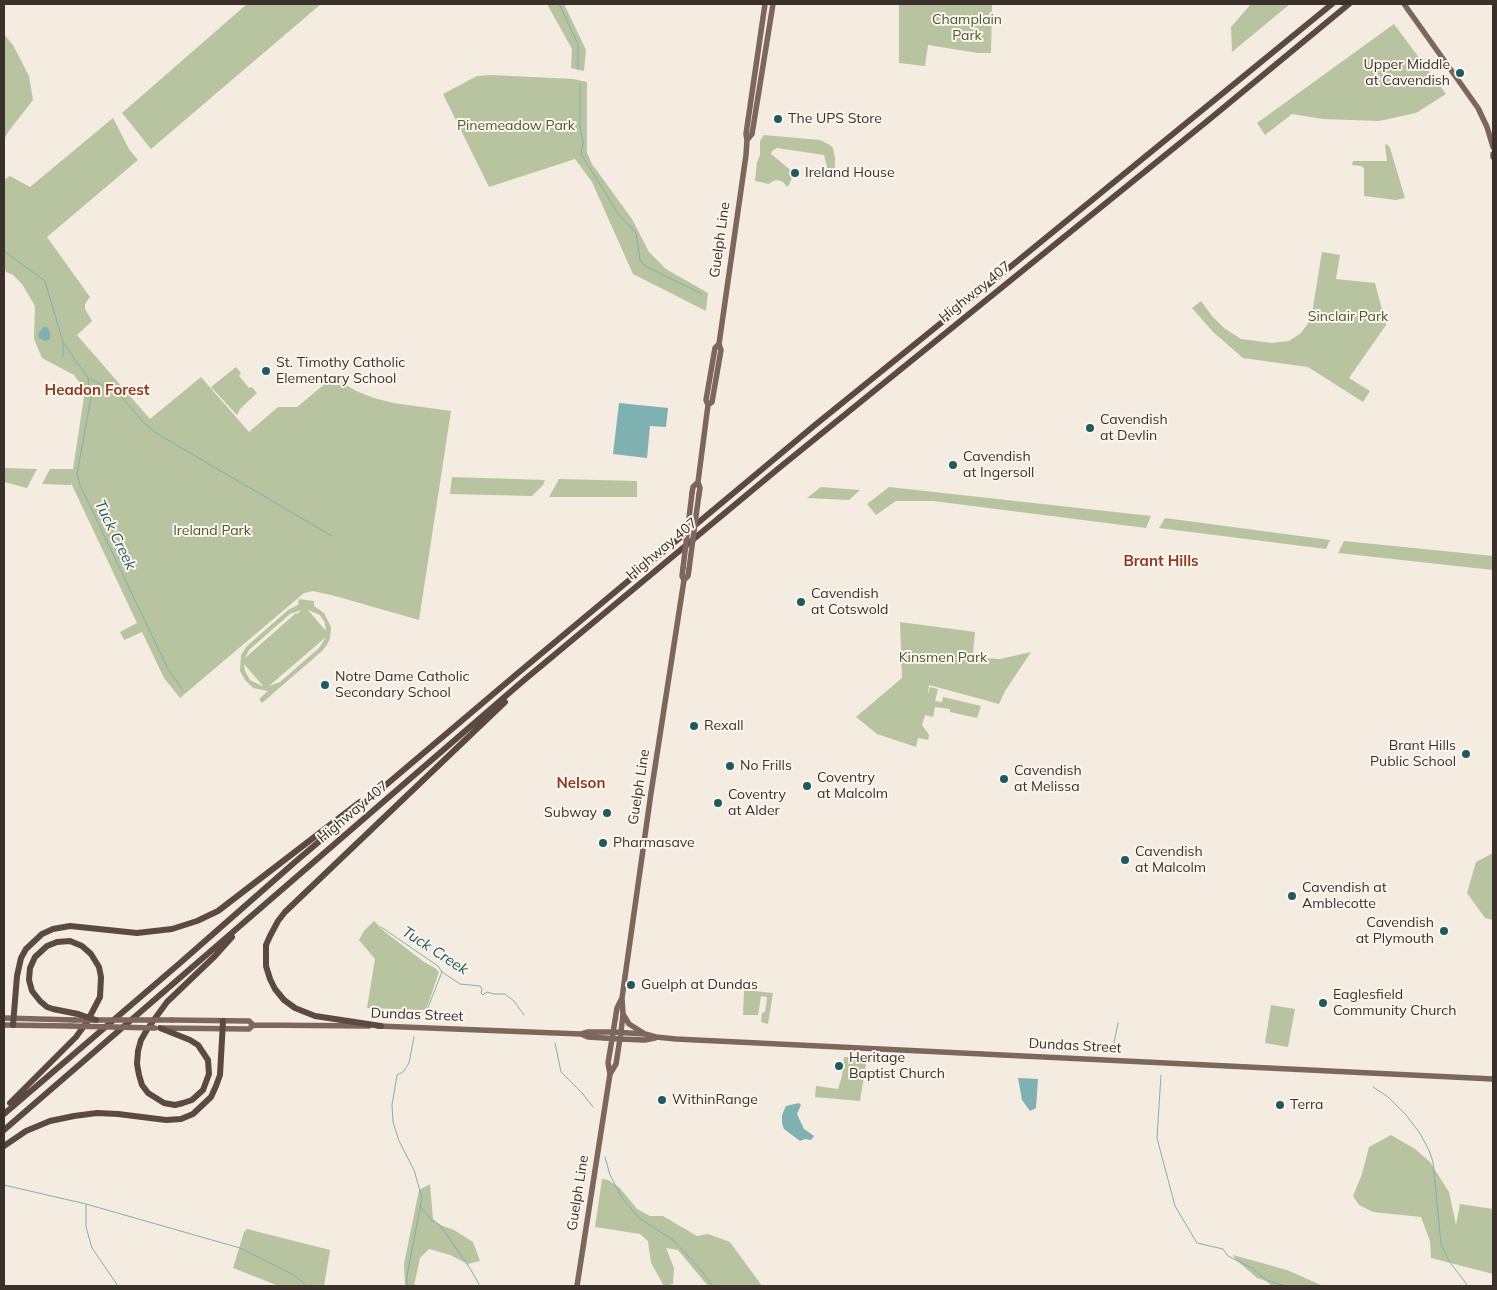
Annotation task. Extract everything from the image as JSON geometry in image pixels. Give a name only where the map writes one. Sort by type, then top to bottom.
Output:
[{"type":"highway","name":"Highway 407","points":[[4,1114],[388,783],[815,425],[1332,4]]},
{"type":"highway","name":"Highway 407","points":[[4,1130],[523,681],[779,468],[1349,4]]},
{"type":"highway","points":[[381,1026],[315,1016],[295,1008],[284,1000],[275,989],[266,966],[266,946],[270,936],[285,912],[488,719],[523,681]]},
{"type":"highway","points":[[13,1022],[17,976],[21,958],[26,949],[42,934],[53,929],[70,926],[137,933],[172,929],[197,921],[218,911],[388,783]]},
{"type":"highway","points":[[160,1028],[198,1045],[208,1060],[209,1074],[203,1090],[192,1100],[183,1104],[164,1104],[148,1093],[142,1085],[138,1075],[137,1064],[141,1040],[167,1002],[215,956],[251,915]]},
{"type":"highway","points":[[4,1110],[76,1037],[88,1022],[100,997],[101,977],[99,967],[91,954],[82,946],[70,941],[57,942],[47,946],[35,957],[30,968],[29,980],[32,991],[47,1006],[76,1017],[96,1020]]},
{"type":"highway","points":[[4,1146],[26,1131],[74,1116],[97,1113],[166,1120],[181,1119],[193,1114],[211,1097],[220,1075],[223,1021]]},
{"type":"main road","name":"Guelph Line","points":[[610,1074],[616,1064],[623,1014],[622,998],[651,793],[684,580],[688,576],[686,568],[696,493],[700,488],[698,482],[708,405],[706,400],[715,348],[719,344],[765,4]]},
{"type":"main road","name":"Guelph Line","points":[[747,140],[752,134],[773,4]]},
{"type":"main road","points":[[1404,4],[1478,108],[1493,146]]},
{"type":"main road","name":"Guelph Line","points":[[577,1286],[610,1074],[608,1063],[617,1008],[622,998]]},
{"type":"main road","points":[[623,1014],[629,1024],[645,1034]]},
{"type":"main road","name":"Dundas Street","points":[[4,1025],[13,1022],[76,1017]]},
{"type":"main road","name":"Dundas Street","points":[[4,1018],[13,1022],[70,1026],[249,1029],[253,1025]]},
{"type":"main road","name":"Dundas Street","points":[[96,1020],[249,1021],[253,1025],[381,1026],[580,1034],[588,1037],[613,1035],[645,1040],[656,1037]]},
{"type":"main road","name":"Dundas Street","points":[[620,1036],[645,1034],[656,1037],[1493,1079]]},
{"type":"green space","points":[[247,4],[321,4],[151,149],[122,113]]},
{"type":"green space","points":[[547,4],[564,4],[586,50],[584,71],[571,68],[572,49]]},
{"type":"green space","name":"Champlain Park","points":[[899,4],[992,4],[991,53],[978,53],[928,45],[925,66],[899,63]]},
{"type":"green space","points":[[1251,4],[1290,4],[1232,52],[1231,27]]},
{"type":"green space","points":[[1394,24],[1446,94],[1416,113],[1379,121],[1323,119],[1292,114],[1265,135],[1257,123]]},
{"type":"green space","points":[[4,34],[13,45],[29,76],[33,100],[4,140]]},
{"type":"green space","name":"Pinemeadow Park","points":[[477,76],[573,79],[587,82],[587,153],[592,164],[632,219],[649,252],[666,269],[708,293],[706,311],[633,274],[592,182],[575,159],[489,187],[443,94]]},
{"type":"green space","name":"Ireland Park","points":[[113,118],[129,149],[138,160],[47,237],[90,297],[85,304],[85,309],[92,321],[77,335],[150,419],[201,377],[249,432],[278,407],[297,407],[333,377],[356,391],[374,398],[393,403],[451,411],[419,620],[335,596],[313,591],[304,593],[180,698],[164,678],[142,632],[124,640],[120,632],[137,623],[71,483],[71,485],[42,484],[50,469],[73,469],[85,390],[74,375],[42,358],[34,339],[35,306],[22,284],[13,275],[6,272],[4,266],[4,180],[10,176],[30,187]]},
{"type":"green space","points":[[764,135],[820,140],[830,145],[833,148],[835,158],[835,173],[832,176],[829,175],[824,155],[777,148],[771,154],[794,173],[789,185],[787,187],[783,182],[777,180],[769,184],[755,181],[757,162],[760,155],[760,141]]},
{"type":"green space","points":[[1387,144],[1390,148],[1405,198],[1396,200],[1364,196],[1364,168],[1352,165],[1353,161],[1387,161],[1385,145]]},
{"type":"green space","name":"Sinclair Park","points":[[1322,252],[1340,255],[1336,279],[1375,283],[1386,325],[1349,378],[1370,391],[1363,402],[1308,367],[1243,358],[1213,332],[1192,308],[1201,301],[1224,328],[1241,339],[1272,343],[1289,341],[1301,333],[1311,319]]},
{"type":"green space","points":[[236,367],[241,373],[239,376],[249,388],[252,387],[257,393],[240,409],[237,415],[211,387]]},
{"type":"green space","points":[[4,468],[37,469],[27,488],[4,482]]},
{"type":"green space","points":[[452,477],[545,480],[543,485],[532,496],[450,494]]},
{"type":"green space","points":[[559,479],[637,481],[637,497],[549,497]]},
{"type":"green space","points":[[821,487],[860,490],[849,500],[807,498]]},
{"type":"green space","points":[[889,487],[1151,516],[1146,528],[933,501],[896,501],[876,515],[867,504]]},
{"type":"green space","points":[[1165,518],[1330,540],[1326,549],[1159,528]]},
{"type":"green space","points":[[1344,541],[1493,556],[1493,570],[1338,553]]},
{"type":"green space","points":[[299,599],[314,601],[314,606],[324,613],[331,627],[330,638],[321,652],[262,703],[259,699],[268,691],[253,688],[245,680],[240,671],[241,655],[247,646],[288,610],[298,605]],"holes":[[[301,610],[245,658],[249,650],[290,614]],[[308,610],[320,615],[325,623],[326,631]],[[326,637],[319,648],[280,682],[269,686]],[[244,664],[263,686],[250,680],[245,671]]]},
{"type":"green space","name":"Kinsmen Park","points":[[900,622],[975,632],[973,654],[981,658],[1000,659],[1031,652],[1005,691],[999,704],[929,685],[928,694],[930,687],[938,689],[935,701],[942,702],[943,697],[981,706],[977,718],[950,712],[950,709],[935,707],[933,717],[925,715],[922,725],[929,735],[928,740],[918,738],[916,747],[877,734],[856,717],[902,678]]},
{"type":"green space","points":[[1493,853],[1493,920],[1485,918],[1467,893],[1476,862]]},
{"type":"green space","points":[[374,921],[385,932],[439,972],[426,1010],[367,1008],[375,959],[359,940],[364,931]]},
{"type":"green space","points":[[744,990],[773,993],[768,1024],[761,1022],[762,1013],[765,1012],[767,997],[761,996],[758,1015],[743,1015]]},
{"type":"green space","points":[[1271,1005],[1295,1009],[1288,1047],[1265,1043]]},
{"type":"green space","points":[[844,1057],[867,1058],[860,1101],[815,1097],[816,1086],[838,1089],[842,1076]]},
{"type":"green space","points":[[1391,1135],[1415,1149],[1430,1162],[1449,1192],[1456,1225],[1460,1204],[1493,1209],[1493,1274],[1431,1258],[1430,1241],[1421,1217],[1373,1212],[1359,1205],[1353,1196],[1362,1174],[1369,1147]]},
{"type":"green space","points":[[602,1179],[608,1180],[620,1188],[637,1209],[650,1216],[663,1216],[697,1236],[708,1234],[730,1242],[762,1286],[708,1286],[678,1250],[666,1248],[674,1268],[673,1284],[664,1286],[651,1263],[648,1241],[640,1234],[595,1227]]},
{"type":"green space","points":[[430,1184],[433,1219],[440,1225],[454,1230],[473,1242],[480,1261],[468,1264],[450,1255],[429,1249],[420,1258],[414,1286],[405,1286],[404,1264],[419,1190]]},
{"type":"green space","points":[[247,1229],[330,1250],[324,1286],[279,1286],[233,1268],[244,1232]]},
{"type":"green space","points":[[1233,1255],[1287,1270],[1323,1286],[1272,1286],[1266,1281],[1257,1278],[1235,1259]]},
{"type":"water","points":[[43,327],[47,327],[50,332],[50,339],[45,341],[39,338],[38,335]]},
{"type":"water","points":[[619,403],[668,408],[666,427],[650,426],[647,458],[613,454]]},
{"type":"water","points":[[1018,1078],[1038,1079],[1036,1108],[1030,1111],[1022,1100]]},
{"type":"water","points":[[799,1103],[801,1105],[797,1114],[804,1129],[814,1136],[811,1140],[805,1139],[800,1141],[784,1129],[782,1123],[782,1115],[786,1106]]},
{"type":"waterway","points":[[559,4],[578,44],[578,70]]},
{"type":"waterway","points":[[580,84],[580,128],[583,142],[581,154],[619,215],[636,233],[640,260],[645,266],[702,294]]},
{"type":"waterway","name":"Tuck Creek","points":[[4,251],[45,281],[63,342],[88,378],[118,393],[145,424],[156,433],[332,536]]},
{"type":"waterway","name":"Tuck Creek","points":[[63,343],[63,357]]},
{"type":"waterway","name":"Tuck Creek","points":[[88,378],[91,398],[77,474],[80,485],[168,669],[183,690]]},
{"type":"waterway","name":"Tuck Creek","points":[[381,927],[438,966],[442,972],[460,984],[480,986],[483,995],[487,992],[505,994],[514,1001],[524,1015]]},
{"type":"waterway","points":[[425,1015],[442,972]]},
{"type":"waterway","points":[[1112,1053],[1118,1023]]},
{"type":"waterway","points":[[407,1286],[407,1276],[422,1198],[414,1170],[399,1141],[393,1122],[392,1105],[397,1075],[403,1072],[409,1063],[414,1037]]},
{"type":"waterway","name":"Tuck Creek","points":[[555,1043],[561,1072],[593,1107]]},
{"type":"waterway","points":[[1161,1075],[1157,1138],[1175,1206],[1197,1243],[1223,1249],[1228,1256],[1250,1267],[1267,1280],[1285,1286]]},
{"type":"waterway","points":[[1373,1087],[1388,1097],[1406,1115],[1419,1132],[1429,1150],[1433,1162],[1441,1244],[1449,1261],[1468,1286]]},
{"type":"waterway","name":"Tuck Creek","points":[[605,1157],[610,1175],[622,1198],[639,1218],[673,1240],[713,1286]]},
{"type":"waterway","points":[[4,1185],[86,1204],[240,1248],[294,1275],[306,1286]]},
{"type":"waterway","points":[[86,1205],[86,1227],[92,1248],[118,1286]]},
{"type":"waterway","points":[[421,1207],[431,1220],[440,1225],[480,1286]]},
{"type":"place","name":"Upper Middle at Cavendish","points":[[1460,73]]},
{"type":"place","name":"The UPS Store","points":[[778,119]]},
{"type":"place","name":"Ireland House","points":[[795,173]]},
{"type":"place","name":"St. Timothy Catholic Elementary School","points":[[266,371]]},
{"type":"place","name":"Cavendish at Devlin","points":[[1090,428]]},
{"type":"place","name":"Cavendish at Ingersoll","points":[[953,465]]},
{"type":"place","name":"Cavendish at Cotswold","points":[[801,602]]},
{"type":"place","name":"Notre Dame Catholic Secondary School","points":[[325,685]]},
{"type":"place","name":"Rexall","points":[[694,726]]},
{"type":"place","name":"Brant Hills Public School","points":[[1466,754]]},
{"type":"place","name":"No Frills","points":[[730,766]]},
{"type":"place","name":"Cavendish at Melissa","points":[[1004,779]]},
{"type":"place","name":"Coventry at Malcolm","points":[[807,786]]},
{"type":"place","name":"Coventry at Alder","points":[[718,803]]},
{"type":"place","name":"Subway","points":[[607,813]]},
{"type":"place","name":"Pharmasave","points":[[603,843]]},
{"type":"place","name":"Cavendish at Malcolm","points":[[1125,860]]},
{"type":"place","name":"Cavendish at Amblecotte","points":[[1292,896]]},
{"type":"place","name":"Cavendish at Plymouth","points":[[1444,931]]},
{"type":"place","name":"Guelph at Dundas","points":[[631,985]]},
{"type":"place","name":"Eaglesfield Community Church","points":[[1323,1003]]},
{"type":"place","name":"Heritage Baptist Church","points":[[839,1066]]},
{"type":"place","name":"WithinRange","points":[[662,1100]]},
{"type":"place","name":"Terra","points":[[1280,1105]]},
{"type":"district","name":"Headon Forest","points":[[97,390]]},
{"type":"district","name":"Brant Hills","points":[[1161,561]]},
{"type":"district","name":"Nelson","points":[[581,783]]}]
